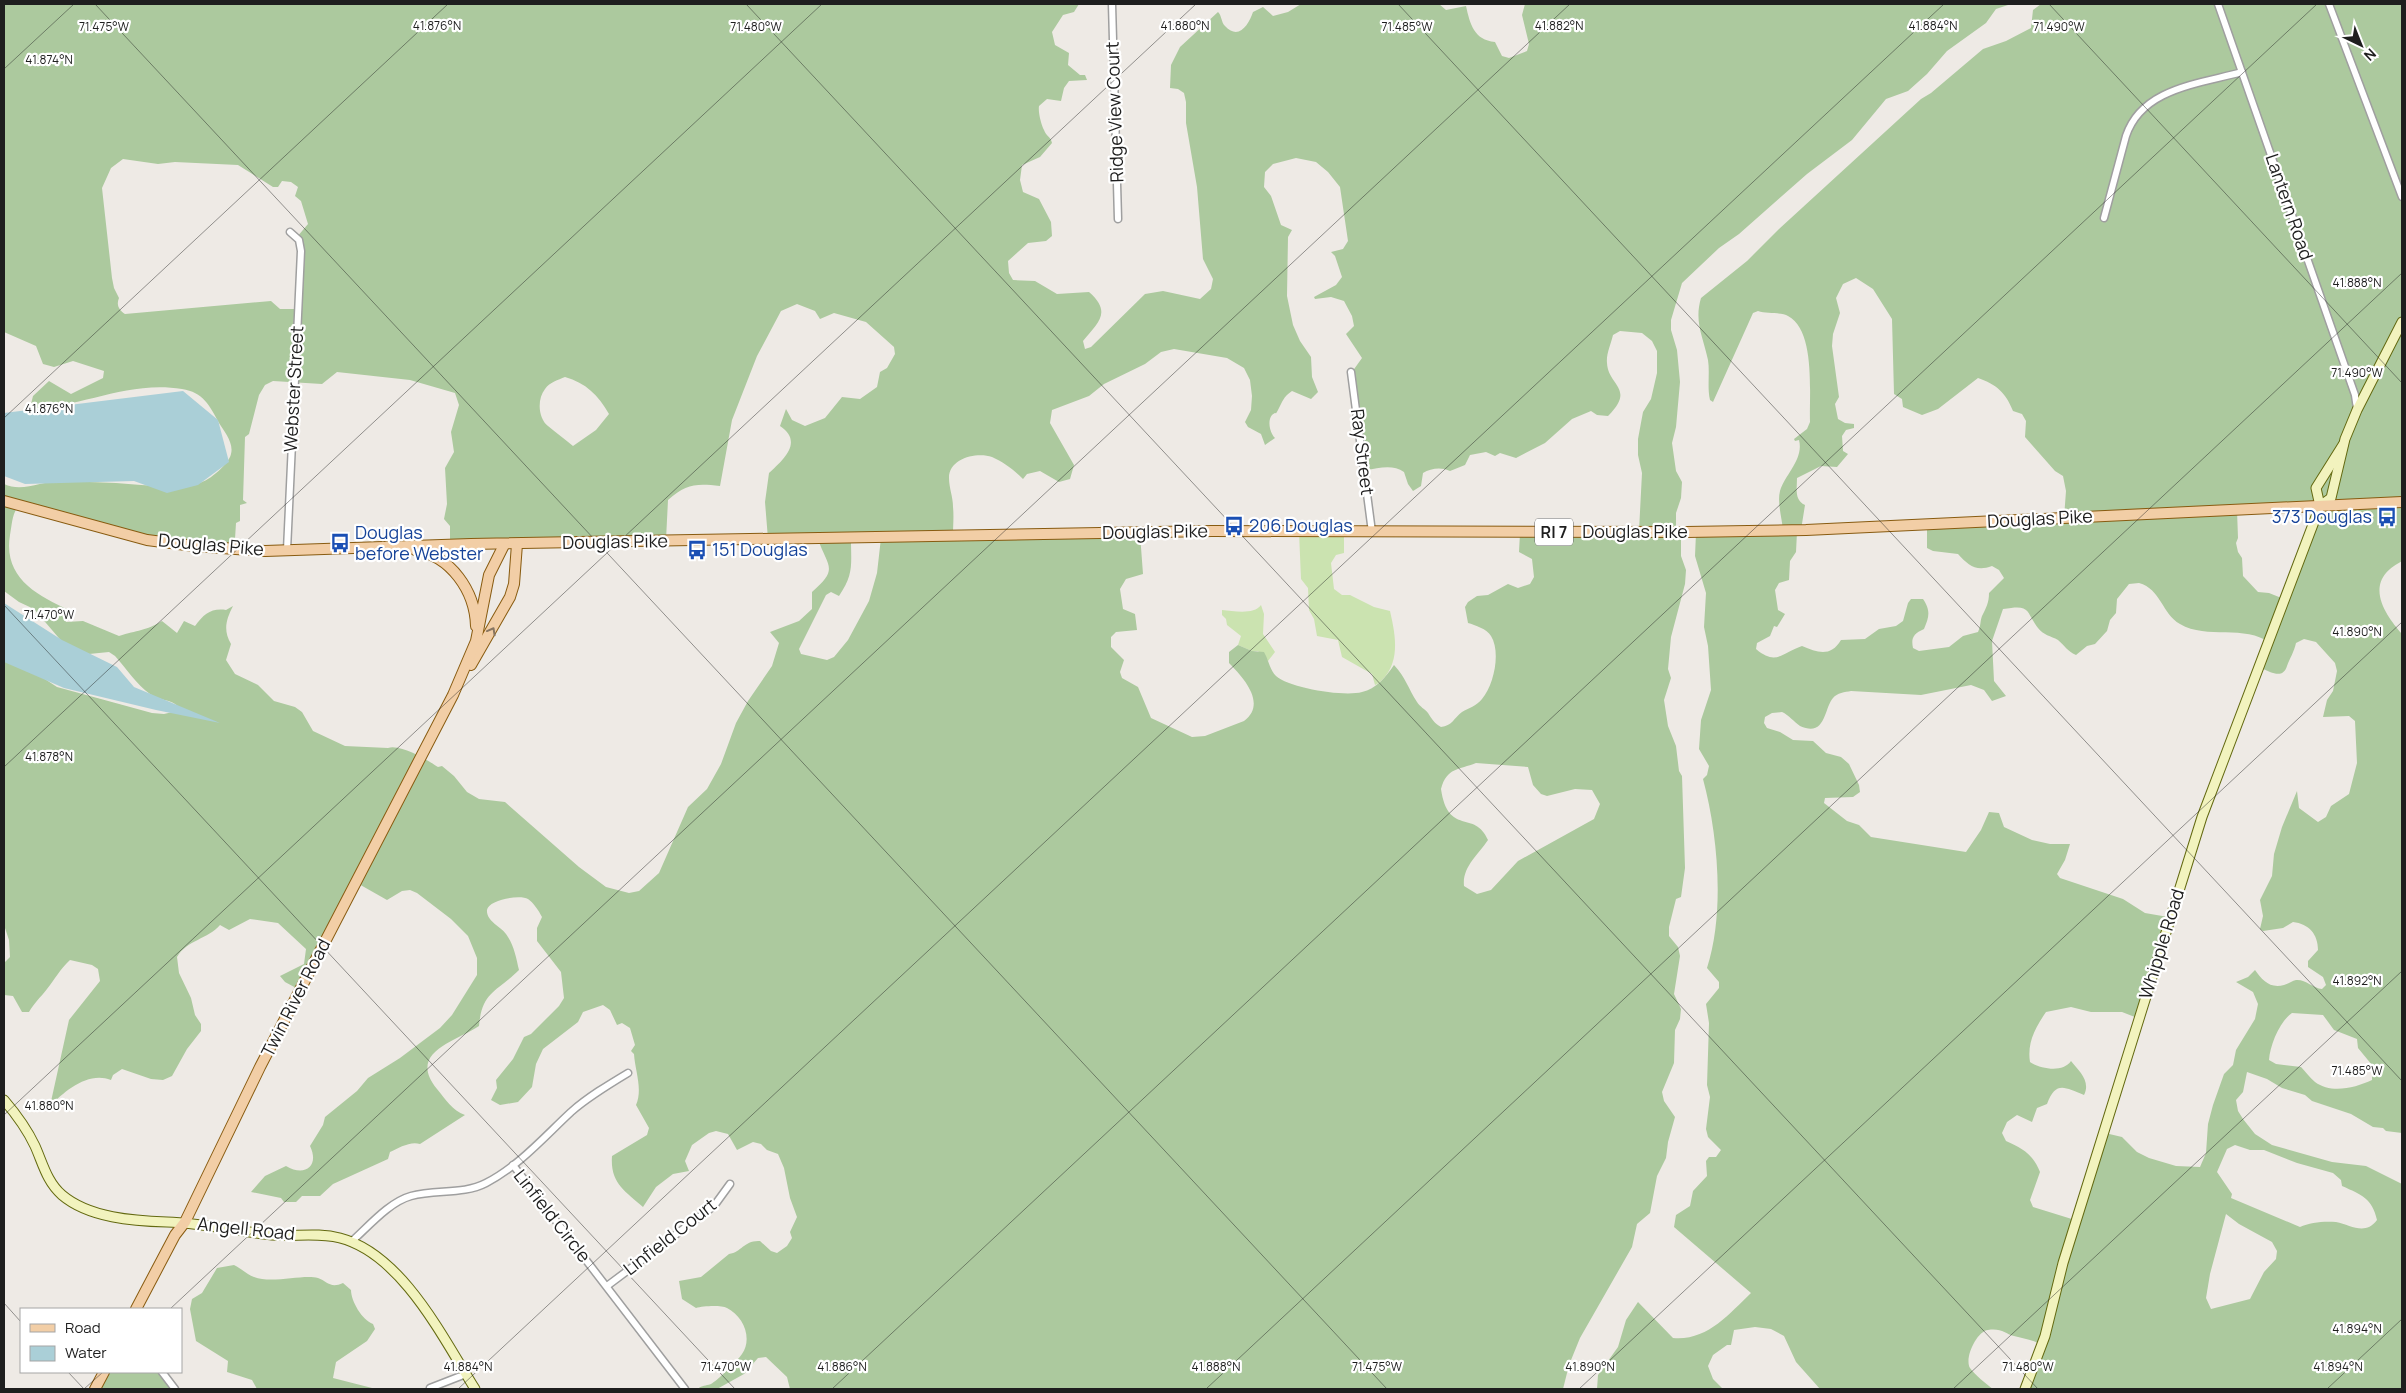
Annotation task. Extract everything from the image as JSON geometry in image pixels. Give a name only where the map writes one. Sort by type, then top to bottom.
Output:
[{"type":"main road","name":"Douglas Pike","points":[[4,501],[148,540],[241,550],[1212,531],[1686,532],[1806,530],[2402,502]]},
{"type":"main road","name":"Twin River Road","points":[[137,1308],[175,1235],[185,1222],[230,1126],[456,687],[476,640],[489,575],[504,544]]},
{"type":"main road","name":"Twin River Road","points":[[456,687],[481,650],[510,596],[514,584],[517,544]]},
{"type":"main road","points":[[397,548],[433,555],[460,578],[472,605],[476,640]]},
{"type":"main road","points":[[95,1389],[103,1373]]},
{"type":"street","name":"Ridge View Court","points":[[1112,4],[1118,219]]},
{"type":"street","name":"Lantern Road","points":[[2218,4],[2355,395],[2357,410]]},
{"type":"street","points":[[2329,4],[2402,197]]},
{"type":"street","points":[[2104,218],[2129,125],[2141,109],[2160,96],[2242,72]]},
{"type":"street","name":"Webster Street","points":[[287,550],[301,251],[299,240],[290,232]]},
{"type":"street","name":"Whipple Road","points":[[2025,1389],[2045,1336],[2062,1262],[2202,817],[2320,506],[2316,488],[2343,445],[2357,410],[2402,322]]},
{"type":"street","name":"Ray Street","points":[[1351,372],[1372,532]]},
{"type":"street","name":"Whipple Road","points":[[2320,506],[2328,501],[2335,489],[2343,445]]},
{"type":"street","points":[[514,1165],[573,1110],[628,1073]]},
{"type":"street","name":"Angell Road","points":[[4,1100],[23,1124],[50,1182],[63,1196],[82,1207],[105,1214],[147,1221],[185,1222],[274,1235],[327,1236],[351,1242],[375,1255],[402,1280],[436,1328],[475,1389]]},
{"type":"street","name":"Linfield Circle","points":[[351,1242],[397,1203],[407,1197],[471,1189],[484,1184],[514,1165],[685,1389]]},
{"type":"street","name":"Linfield Court","points":[[607,1286],[714,1206],[730,1184]]},
{"type":"street","points":[[163,1373],[175,1389]]},
{"type":"street","points":[[430,1388],[466,1374]]},
{"type":"green space","points":[[4,4],[1079,4],[1074,12],[1063,15],[1052,32],[1055,45],[1069,53],[1068,65],[1080,75],[1085,75],[1087,80],[1069,81],[1064,88],[1061,101],[1047,99],[1039,106],[1042,125],[1052,143],[1040,157],[1022,165],[1020,180],[1023,192],[1039,199],[1051,222],[1052,236],[1046,241],[1028,243],[1008,261],[1009,273],[1013,280],[1035,281],[1057,294],[1089,292],[1096,299],[1100,306],[1100,318],[1083,341],[1085,349],[1091,347],[1145,294],[1163,291],[1200,299],[1211,289],[1213,279],[1203,259],[1197,187],[1186,123],[1186,102],[1184,93],[1178,89],[1170,88],[1171,65],[1180,47],[1218,12],[1225,26],[1235,32],[1243,29],[1253,12],[1263,7],[1273,16],[1288,12],[1301,4],[1439,4],[1446,10],[1466,6],[1474,30],[1482,38],[1495,42],[1502,56],[1509,58],[1527,51],[1529,44],[1522,15],[1525,4],[2011,4],[1996,9],[1986,23],[1947,51],[1927,74],[1908,91],[1886,99],[1852,140],[1807,174],[1739,234],[1719,248],[1682,283],[1671,320],[1671,330],[1677,350],[1680,382],[1676,427],[1672,443],[1676,471],[1682,482],[1681,498],[1676,513],[1676,532],[1681,534],[1681,556],[1686,570],[1685,584],[1671,637],[1668,669],[1671,678],[1664,700],[1668,726],[1676,746],[1679,771],[1682,776],[1685,868],[1681,897],[1676,899],[1669,927],[1669,936],[1678,947],[1680,956],[1674,994],[1681,1009],[1680,1019],[1675,1030],[1674,1063],[1662,1092],[1664,1101],[1675,1117],[1666,1158],[1657,1176],[1650,1213],[1637,1224],[1632,1247],[1580,1338],[1569,1365],[1563,1389],[790,1389],[787,1377],[766,1357],[758,1358],[744,1374],[717,1389],[697,1389],[714,1382],[742,1354],[747,1341],[745,1328],[738,1316],[727,1308],[712,1306],[696,1308],[682,1299],[679,1281],[701,1277],[729,1254],[750,1242],[760,1241],[771,1251],[777,1253],[787,1246],[792,1238],[790,1232],[797,1217],[790,1198],[784,1168],[778,1154],[767,1150],[761,1144],[753,1142],[737,1150],[728,1134],[716,1131],[709,1133],[692,1145],[685,1161],[689,1171],[673,1174],[656,1187],[643,1207],[630,1196],[616,1180],[613,1173],[612,1156],[647,1135],[649,1128],[636,1105],[639,1086],[634,1054],[631,1051],[635,1045],[630,1028],[622,1023],[617,1025],[610,1010],[603,1005],[583,1012],[578,1022],[543,1049],[536,1064],[532,1087],[518,1102],[500,1105],[491,1100],[497,1088],[496,1080],[513,1059],[524,1037],[531,1034],[559,1006],[564,998],[561,972],[537,941],[537,928],[542,917],[532,902],[524,898],[518,897],[498,901],[489,906],[487,910],[491,920],[509,938],[519,970],[487,999],[483,1006],[479,1026],[438,1050],[431,1057],[428,1066],[429,1076],[446,1101],[465,1115],[420,1144],[408,1144],[390,1152],[388,1159],[333,1184],[320,1196],[302,1196],[296,1202],[284,1202],[281,1198],[251,1192],[265,1176],[286,1166],[299,1170],[308,1168],[313,1160],[310,1146],[323,1125],[325,1117],[357,1091],[368,1078],[400,1058],[440,1028],[452,1015],[477,975],[477,958],[468,936],[451,919],[417,893],[410,890],[402,891],[387,900],[357,883],[298,989],[285,982],[280,976],[304,964],[306,949],[278,923],[250,919],[229,930],[220,925],[210,934],[186,947],[177,957],[179,973],[191,998],[195,1015],[201,1024],[201,1031],[187,1049],[172,1076],[163,1080],[151,1079],[122,1069],[113,1075],[111,1080],[94,1078],[78,1084],[50,1106],[69,1020],[100,981],[98,969],[92,965],[70,960],[60,970],[29,1012],[22,1012],[13,996],[4,995],[4,963],[10,957],[9,940],[4,925],[4,658],[25,666],[57,687],[152,713],[164,714],[181,710],[171,702],[154,696],[145,690],[115,656],[109,652],[89,654],[64,644],[34,609],[19,602],[4,591],[4,484],[26,487],[63,481],[158,486],[189,485],[203,482],[218,472],[227,462],[232,450],[228,437],[205,401],[195,393],[182,389],[142,388],[68,404],[30,408],[33,396],[49,381],[71,394],[103,378],[104,371],[73,361],[54,367],[43,364],[36,346],[4,332]],"holes":[[[1296,158],[1316,162],[1328,172],[1340,187],[1348,241],[1343,249],[1331,252],[1335,256],[1342,277],[1336,285],[1314,297],[1315,299],[1331,297],[1344,301],[1352,316],[1354,326],[1346,334],[1362,358],[1352,372],[1366,470],[1386,467],[1400,470],[1404,472],[1408,484],[1413,491],[1421,486],[1423,473],[1436,469],[1450,471],[1465,465],[1470,455],[1486,452],[1495,456],[1500,453],[1516,458],[1545,443],[1572,419],[1591,411],[1597,415],[1608,416],[1616,407],[1620,399],[1620,393],[1608,371],[1607,363],[1613,335],[1620,331],[1642,333],[1652,341],[1657,351],[1657,373],[1651,399],[1643,412],[1638,439],[1638,455],[1642,473],[1639,531],[1520,533],[1519,552],[1532,559],[1534,577],[1530,584],[1518,588],[1508,584],[1488,595],[1477,596],[1468,602],[1465,607],[1468,623],[1484,629],[1491,636],[1496,651],[1495,668],[1490,686],[1482,699],[1445,726],[1441,727],[1433,721],[1418,704],[1394,665],[1388,674],[1372,688],[1354,693],[1330,692],[1304,688],[1283,680],[1276,676],[1264,652],[1252,651],[1238,645],[1229,652],[1229,663],[1251,691],[1253,699],[1251,714],[1244,721],[1205,736],[1192,737],[1151,718],[1138,687],[1122,678],[1120,672],[1124,660],[1111,647],[1111,637],[1116,632],[1137,630],[1135,614],[1123,609],[1120,589],[1126,579],[1143,574],[1140,534],[953,534],[953,503],[949,478],[950,471],[959,461],[972,456],[986,456],[1005,464],[1023,479],[1027,474],[1040,471],[1059,482],[1070,479],[1074,465],[1050,423],[1052,410],[1089,396],[1104,384],[1145,364],[1161,352],[1174,349],[1227,358],[1244,368],[1250,380],[1252,396],[1251,410],[1245,422],[1248,427],[1261,434],[1265,445],[1275,438],[1269,424],[1270,418],[1276,413],[1287,395],[1292,391],[1311,399],[1318,392],[1312,377],[1311,357],[1300,341],[1293,325],[1287,296],[1288,237],[1292,230],[1281,225],[1271,196],[1264,187],[1265,172],[1273,164]],[[123,159],[158,164],[175,162],[238,165],[273,187],[278,187],[282,181],[291,182],[298,187],[295,196],[301,201],[308,224],[297,237],[302,256],[298,309],[280,309],[271,301],[125,314],[119,307],[119,298],[112,278],[102,188],[111,168]],[[797,304],[815,311],[820,319],[834,313],[866,322],[894,347],[895,354],[887,368],[880,372],[877,387],[860,399],[842,397],[825,418],[805,426],[792,420],[786,409],[780,426],[787,432],[791,444],[785,457],[769,473],[765,502],[768,539],[818,539],[828,562],[828,572],[826,578],[812,592],[812,609],[799,621],[770,632],[779,643],[772,666],[748,701],[736,723],[721,764],[707,789],[688,807],[659,873],[639,891],[629,893],[606,887],[579,867],[505,802],[479,799],[467,792],[454,776],[442,766],[438,767],[414,753],[400,748],[345,746],[313,731],[302,712],[295,707],[274,701],[258,685],[235,674],[226,660],[231,644],[226,625],[233,606],[226,610],[216,610],[208,613],[195,626],[184,621],[177,633],[162,621],[146,629],[119,636],[83,621],[66,622],[69,610],[45,598],[24,583],[12,562],[9,550],[10,535],[13,516],[18,506],[191,545],[230,547],[233,539],[235,539],[236,523],[240,521],[240,505],[247,503],[243,500],[245,437],[249,434],[259,395],[265,385],[273,381],[322,384],[337,372],[410,380],[455,393],[459,405],[451,432],[454,452],[445,468],[447,504],[444,519],[450,526],[450,544],[666,540],[668,500],[680,491],[692,486],[720,486],[732,420],[757,356],[781,311]],[[565,377],[585,386],[596,396],[609,414],[596,430],[573,446],[548,426],[542,418],[540,408],[542,393],[554,382]],[[881,538],[877,573],[869,601],[848,640],[834,657],[827,660],[801,654],[799,649],[826,595],[831,592],[839,596],[847,581],[851,563],[851,539]],[[1476,763],[1528,767],[1533,785],[1541,794],[1547,796],[1575,789],[1592,790],[1600,804],[1594,819],[1518,861],[1491,890],[1477,894],[1464,886],[1465,873],[1488,840],[1483,831],[1456,818],[1449,813],[1444,804],[1441,789],[1447,777],[1454,770]]]},
{"type":"green space","points":[[2041,4],[2402,4],[2402,561],[2386,573],[2381,581],[2380,597],[2387,613],[2402,634],[2402,1133],[2373,1127],[2351,1114],[2312,1101],[2305,1095],[2282,1088],[2267,1079],[2247,1072],[2243,1092],[2236,1100],[2238,1111],[2255,1134],[2272,1145],[2332,1162],[2366,1166],[2402,1184],[2402,1389],[2029,1389],[2043,1346],[2000,1330],[1988,1330],[1976,1340],[1970,1352],[1969,1364],[1975,1374],[1993,1389],[1820,1389],[1796,1362],[1784,1336],[1771,1329],[1755,1327],[1734,1330],[1731,1345],[1727,1345],[1713,1355],[1708,1366],[1713,1379],[1723,1389],[1597,1389],[1598,1375],[1618,1347],[1626,1320],[1638,1302],[1673,1338],[1685,1338],[1707,1331],[1716,1325],[1751,1293],[1674,1227],[1676,1215],[1690,1206],[1693,1191],[1707,1176],[1706,1161],[1709,1157],[1716,1157],[1721,1150],[1708,1137],[1706,1129],[1710,1097],[1707,1085],[1709,1023],[1706,1004],[1719,988],[1719,982],[1707,968],[1713,946],[1718,898],[1716,849],[1703,779],[1707,775],[1709,766],[1699,749],[1701,720],[1711,690],[1708,646],[1704,627],[1706,593],[1695,556],[1696,533],[1783,530],[1779,495],[1782,485],[1799,454],[1799,440],[1795,441],[1794,439],[1807,429],[1810,422],[1810,380],[1807,349],[1797,324],[1785,315],[1758,311],[1753,313],[1713,402],[1710,400],[1708,360],[1698,314],[1701,298],[1747,261],[1779,229],[1921,99],[1931,93],[1983,49],[2006,41],[2031,28],[2033,10]],"holes":[[[1856,278],[1873,289],[1892,319],[1894,394],[1902,399],[1903,407],[1922,415],[1938,409],[1978,378],[1990,383],[2004,394],[2013,411],[2022,414],[2026,421],[2025,437],[2055,471],[2063,476],[2066,491],[2064,518],[1927,526],[1927,548],[1933,551],[1958,554],[1969,564],[1977,568],[1992,566],[1999,570],[2004,578],[1989,593],[1988,603],[1978,632],[1963,636],[1949,647],[1919,651],[1913,648],[1912,642],[1914,637],[1924,629],[1928,614],[1923,599],[1911,599],[1903,621],[1896,626],[1879,629],[1865,639],[1841,640],[1833,649],[1824,652],[1802,646],[1779,656],[1769,657],[1756,649],[1757,643],[1770,636],[1774,626],[1777,627],[1785,614],[1778,610],[1775,590],[1779,583],[1789,580],[1790,561],[1796,552],[1797,532],[1801,530],[1805,505],[1801,503],[1798,497],[1797,478],[1821,466],[1837,467],[1848,454],[1843,451],[1842,436],[1846,430],[1854,428],[1854,424],[1845,423],[1838,419],[1835,404],[1839,397],[1832,346],[1833,334],[1840,313],[1836,298],[1843,284]],[[2321,507],[2284,599],[2269,593],[2258,592],[2243,576],[2242,558],[2236,543],[2238,538],[2237,510]],[[2139,583],[2146,586],[2157,596],[2174,620],[2191,629],[2249,634],[2260,637],[2270,643],[2261,668],[2277,674],[2285,670],[2296,643],[2304,639],[2316,642],[2335,663],[2337,671],[2333,691],[2327,700],[2323,717],[2349,716],[2355,721],[2357,763],[2349,794],[2331,806],[2326,817],[2318,822],[2299,808],[2297,791],[2282,827],[2274,854],[2272,876],[2260,900],[2263,916],[2260,929],[2263,931],[2283,928],[2293,922],[2304,925],[2312,931],[2318,944],[2318,950],[2308,961],[2308,967],[2323,977],[2326,985],[2322,989],[2296,980],[2284,985],[2275,986],[2264,980],[2255,970],[2248,977],[2236,982],[2253,992],[2258,1004],[2255,1019],[2236,1050],[2233,1065],[2224,1074],[2208,1124],[2206,1153],[2200,1167],[2176,1166],[2149,1158],[2137,1152],[2122,1137],[2105,1133],[2075,1220],[2033,1207],[2030,1200],[2040,1172],[2030,1156],[2022,1149],[2006,1141],[2002,1133],[2007,1122],[2017,1115],[2032,1122],[2037,1108],[2047,1104],[2050,1096],[2058,1089],[2066,1088],[2084,1095],[2086,1090],[2085,1081],[2071,1061],[2063,1067],[2052,1069],[2030,1062],[2030,1048],[2035,1030],[2046,1012],[2071,1007],[2091,1012],[2122,1012],[2140,1019],[2168,917],[2145,913],[2123,899],[2060,878],[2057,874],[2065,860],[2070,844],[2050,844],[2032,840],[2004,827],[1999,813],[1989,812],[1981,830],[1966,852],[1871,837],[1859,825],[1847,821],[1824,803],[1825,798],[1853,797],[1860,792],[1859,785],[1849,764],[1841,757],[1826,753],[1813,741],[1793,740],[1780,732],[1767,728],[1764,723],[1765,717],[1772,713],[1782,712],[1800,726],[1809,729],[1815,728],[1823,720],[1833,698],[1839,694],[1851,691],[1921,695],[1971,685],[1984,690],[1992,701],[2006,696],[1994,681],[1992,641],[2003,609],[2023,608],[2029,613],[2040,630],[2058,640],[2076,655],[2087,646],[2095,644],[2107,631],[2110,620],[2116,613],[2117,599],[2129,584]],[[2292,1013],[2323,1015],[2334,1030],[2357,1039],[2358,1048],[2372,1065],[2372,1080],[2351,1087],[2328,1088],[2315,1082],[2301,1067],[2276,1064],[2269,1060],[2276,1034]],[[2235,1145],[2250,1150],[2264,1150],[2297,1163],[2333,1173],[2341,1180],[2342,1186],[2361,1195],[2369,1202],[2377,1220],[2372,1225],[2363,1228],[2336,1222],[2313,1223],[2300,1227],[2231,1198],[2232,1194],[2217,1172],[2227,1149]],[[2226,1214],[2239,1224],[2272,1242],[2277,1251],[2276,1259],[2264,1272],[2250,1299],[2211,1309],[2206,1298],[2210,1274]]]},
{"type":"green space","points":[[1299,532],[1344,534],[1344,553],[1336,555],[1331,563],[1334,589],[1342,595],[1350,595],[1374,607],[1390,611],[1395,640],[1394,659],[1386,676],[1379,683],[1375,685],[1372,674],[1342,657],[1338,640],[1317,636],[1314,619],[1309,610],[1308,588],[1301,579]]},
{"type":"green space","points":[[1261,605],[1264,614],[1263,634],[1275,652],[1268,661],[1258,651],[1252,651],[1238,645],[1241,636],[1227,625],[1226,619],[1222,615],[1222,610],[1249,611]]},
{"type":"green space","points":[[234,1265],[251,1276],[261,1279],[312,1277],[332,1285],[343,1283],[351,1290],[358,1310],[365,1319],[373,1324],[375,1329],[367,1341],[336,1362],[333,1378],[376,1389],[257,1389],[252,1380],[227,1372],[228,1361],[196,1341],[190,1309],[192,1299],[202,1293],[217,1268]]},
{"type":"green space","points":[[105,1373],[161,1373],[173,1389],[97,1389]]},
{"type":"water","points":[[183,391],[218,420],[229,462],[198,485],[167,493],[134,481],[25,484],[4,476],[4,413]]},
{"type":"water","points":[[4,603],[62,640],[117,667],[134,687],[220,723],[64,688],[4,662]]},
{"type":"place","name":"373 Douglas","points":[[2387,517]]},
{"type":"place","name":"206 Douglas","points":[[1234,526]]},
{"type":"place","name":"Douglas before Webster","points":[[340,543]]},
{"type":"place","name":"151 Douglas","points":[[697,550]]}]
